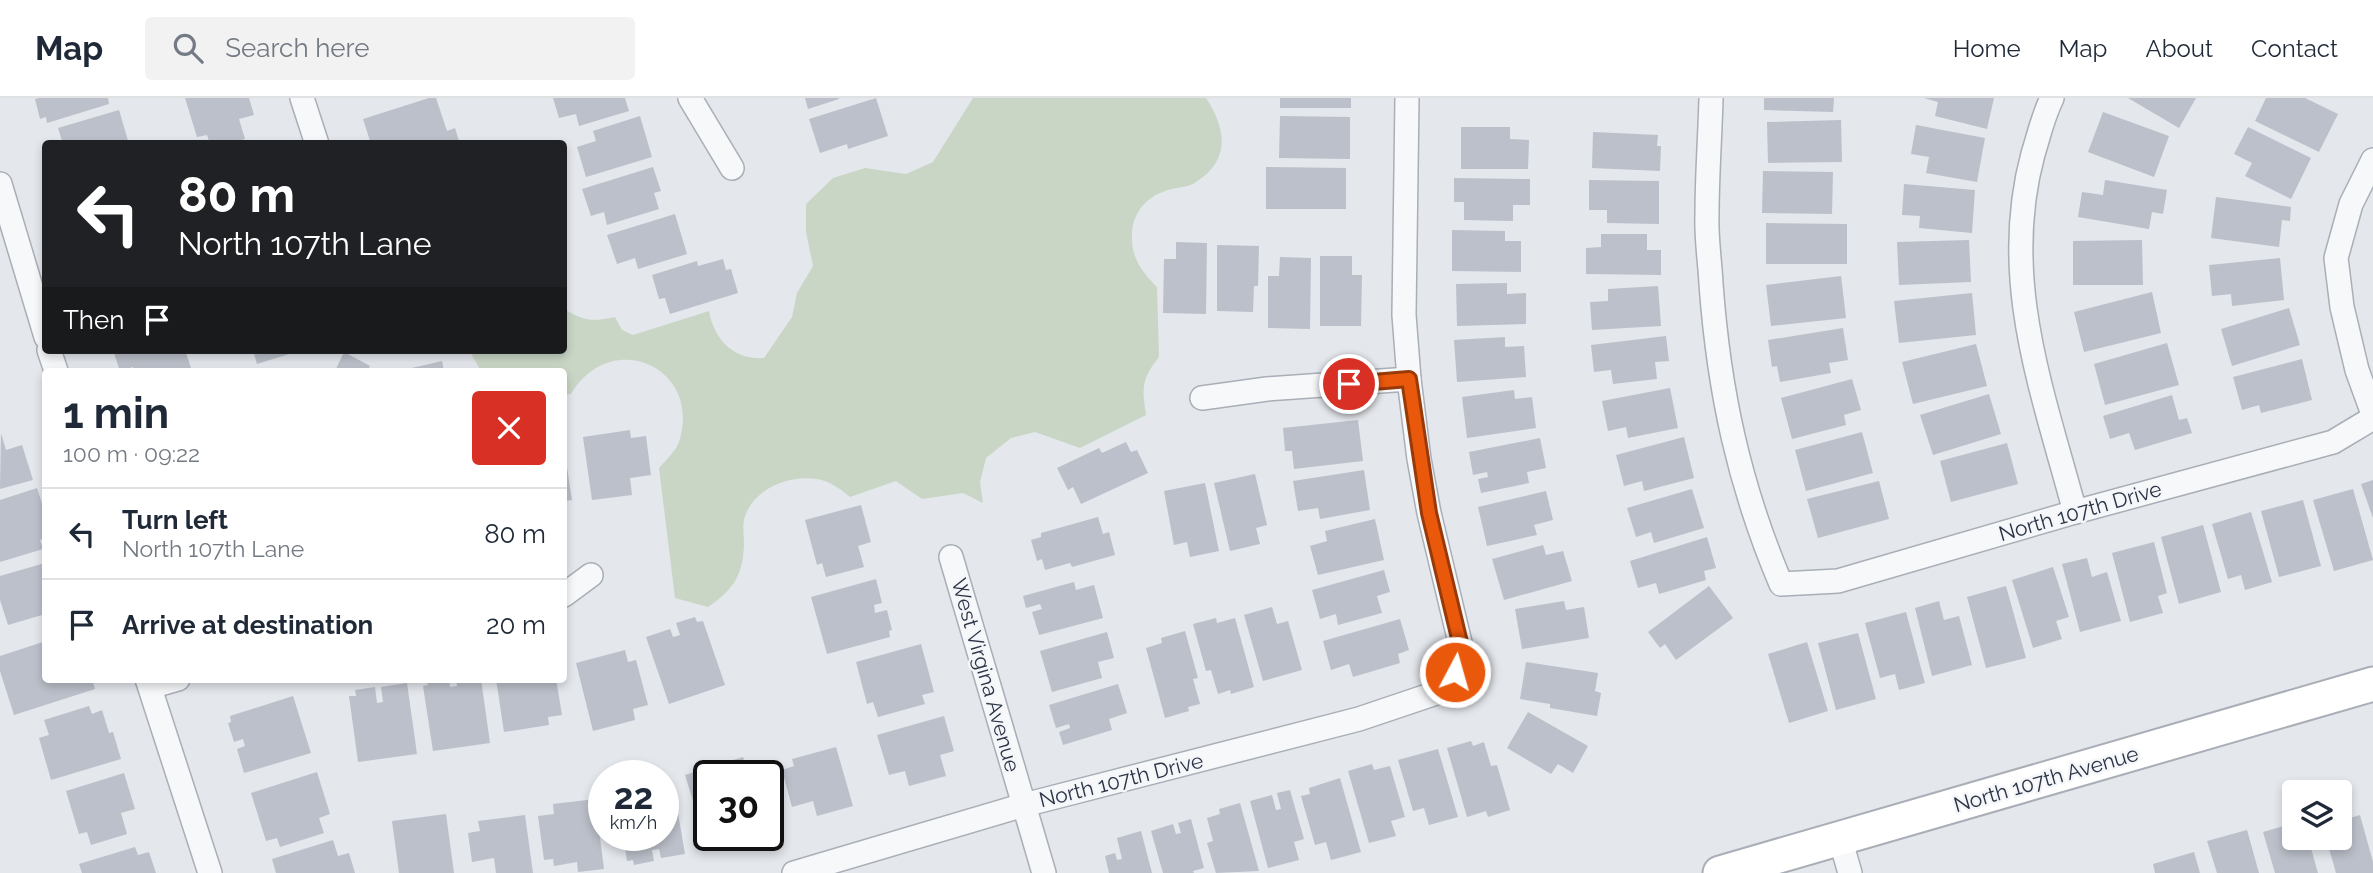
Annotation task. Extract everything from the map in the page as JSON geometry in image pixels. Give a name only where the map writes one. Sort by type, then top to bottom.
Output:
[{"type":"main road","name":"North 107th Avenue","points":[[1720,873],[2373,684]]},
{"type":"street","points":[[302,98],[316,140]]},
{"type":"street","points":[[690,98],[732,168]]},
{"type":"street","points":[[1202,398],[1267,389],[1409,379],[1404,315],[1407,98]]},
{"type":"street","name":"North 107th Drive","points":[[1711,98],[1707,218],[1713,312],[1722,388],[1738,462],[1763,540],[1781,584],[1838,581],[2075,512],[2333,442],[2373,416]]},
{"type":"street","points":[[2052,98],[2045,111],[2024,187],[2020,280],[2029,346],[2075,512]]},
{"type":"street","points":[[2373,160],[2351,204],[2336,258],[2342,306],[2354,358],[2373,416]]},
{"type":"street","points":[[0,184],[42,324]]},
{"type":"street","name":"North 107th Drive","points":[[794,873],[1024,805],[1359,719],[1448,689],[1463,655],[1429,513],[1409,379]]},
{"type":"street","name":"West Virgina Avenue","points":[[951,556],[1044,873]]},
{"type":"street","points":[[567,593],[591,575]]},
{"type":"street","points":[[148,683],[210,873]]},
{"type":"street","points":[[1840,838],[1850,873]]},
{"type":"green space","points":[[973,98],[1206,98],[1221,132],[1220,154],[1215,164],[1193,184],[1165,191],[1151,198],[1134,220],[1132,243],[1135,257],[1157,287],[1159,357],[1144,384],[1146,415],[1080,448],[1035,432],[1011,438],[986,458],[980,482],[983,503],[963,493],[922,499],[896,481],[850,497],[831,483],[817,479],[795,479],[774,486],[757,498],[745,516],[742,564],[731,587],[708,607],[675,598],[659,468],[678,445],[683,415],[678,393],[666,376],[649,364],[629,360],[608,363],[588,374],[571,394],[567,395],[567,368],[479,368],[471,354],[567,354],[567,311],[588,319],[615,317],[622,330],[633,335],[709,311],[715,331],[727,346],[743,356],[764,358],[792,317],[797,293],[813,266],[806,232],[806,204],[833,178],[865,168],[906,174],[933,162]]},
{"type":"building","points":[[108,98],[109,104],[47,123],[46,117],[40,119],[35,99]]},
{"type":"building","points":[[185,98],[249,98],[254,115],[239,119],[245,139],[209,140],[207,135],[197,137]]},
{"type":"building","points":[[436,98],[447,131],[455,128],[459,140],[370,140],[363,119]]},
{"type":"building","points":[[553,98],[625,98],[629,111],[579,126],[576,114],[559,118]]},
{"type":"building","points":[[805,98],[839,98],[839,99],[808,109]]},
{"type":"building","points":[[876,98],[888,136],[848,149],[847,144],[820,153],[809,119]]},
{"type":"building","points":[[1280,98],[1351,98],[1351,108],[1280,108]]},
{"type":"building","points":[[1764,98],[1834,98],[1833,112],[1764,110]]},
{"type":"building","points":[[1924,98],[1994,98],[1987,129],[1935,116],[1938,102]]},
{"type":"building","points":[[2128,98],[2196,98],[2179,128]]},
{"type":"building","points":[[2266,98],[2305,98],[2338,114],[2319,152],[2255,121]]},
{"type":"building","points":[[119,110],[128,140],[62,140],[58,128]]},
{"type":"building","points":[[2103,112],[2169,136],[2154,177],[2088,152]]},
{"type":"building","points":[[640,116],[652,157],[586,177],[577,147],[596,141],[593,131]]},
{"type":"building","points":[[1280,116],[1350,117],[1350,159],[1279,158]]},
{"type":"building","points":[[1841,120],[1842,162],[1768,163],[1767,122]]},
{"type":"building","points":[[1916,125],[1985,138],[1977,182],[1926,173],[1929,157],[1911,154]]},
{"type":"building","points":[[1461,127],[1510,127],[1510,139],[1529,140],[1528,169],[1461,169]]},
{"type":"building","points":[[2248,127],[2311,158],[2291,199],[2245,176],[2252,163],[2234,154]]},
{"type":"building","points":[[1593,132],[1658,135],[1657,146],[1661,146],[1660,171],[1592,168]]},
{"type":"building","points":[[653,167],[661,191],[654,193],[659,209],[607,225],[604,212],[591,216],[582,189]]},
{"type":"building","points":[[1266,167],[1346,168],[1346,209],[1266,209]]},
{"type":"building","points":[[1763,171],[1833,172],[1832,214],[1762,213]]},
{"type":"building","points":[[1454,178],[1530,179],[1530,205],[1513,205],[1513,221],[1464,220],[1464,202],[1454,202]]},
{"type":"building","points":[[1589,180],[1659,181],[1659,224],[1607,223],[1607,210],[1589,210]]},
{"type":"building","points":[[2105,180],[2167,190],[2163,214],[2152,212],[2149,229],[2078,217],[2082,192],[2103,195]]},
{"type":"building","points":[[1904,184],[1975,190],[1972,233],[1919,228],[1920,216],[1902,215]]},
{"type":"building","points":[[2216,197],[2291,207],[2290,221],[2282,220],[2279,247],[2211,238]]},
{"type":"building","points":[[675,214],[687,254],[638,269],[635,258],[617,264],[607,235]]},
{"type":"building","points":[[1766,223],[1847,224],[1847,264],[1766,264]]},
{"type":"building","points":[[1452,230],[1505,231],[1505,241],[1521,241],[1521,272],[1452,271]]},
{"type":"building","points":[[1601,234],[1647,234],[1647,250],[1661,250],[1661,275],[1586,274],[1586,248],[1601,247]]},
{"type":"building","points":[[1969,240],[1971,282],[1899,285],[1897,242]]},
{"type":"building","points":[[2142,240],[2143,285],[2073,285],[2073,241]]},
{"type":"building","points":[[1176,242],[1207,243],[1206,314],[1163,313],[1164,259],[1176,259]]},
{"type":"building","points":[[1217,245],[1259,246],[1258,286],[1254,286],[1253,312],[1217,311]]},
{"type":"building","points":[[1320,256],[1352,256],[1352,275],[1362,275],[1361,326],[1320,326]]},
{"type":"building","points":[[1280,257],[1311,258],[1310,329],[1268,328],[1268,276],[1279,276]]},
{"type":"building","points":[[2280,258],[2284,300],[2232,306],[2231,294],[2212,296],[2209,265]]},
{"type":"building","points":[[723,259],[726,270],[731,269],[738,293],[670,314],[665,298],[659,299],[652,275],[697,261],[698,266]]},
{"type":"building","points":[[1841,276],[1846,318],[1771,326],[1766,285]]},
{"type":"building","points":[[1507,283],[1507,294],[1526,293],[1526,324],[1457,326],[1456,284]]},
{"type":"building","points":[[1658,286],[1661,326],[1592,330],[1590,302],[1608,301],[1608,289]]},
{"type":"building","points":[[2152,292],[2161,333],[2084,352],[2074,312]]},
{"type":"building","points":[[1972,293],[1976,335],[1899,343],[1894,301]]},
{"type":"building","points":[[2289,308],[2300,345],[2232,366],[2221,329]]},
{"type":"building","points":[[1843,328],[1848,360],[1829,363],[1831,373],[1780,382],[1777,366],[1772,367],[1768,340]]},
{"type":"building","points":[[1666,336],[1669,361],[1655,362],[1657,379],[1613,384],[1611,370],[1594,372],[1591,345]]},
{"type":"building","points":[[1505,337],[1505,347],[1524,346],[1526,377],[1457,382],[1454,340]]},
{"type":"building","points":[[2167,343],[2179,385],[2105,405],[2094,364]]},
{"type":"building","points":[[1976,344],[1987,386],[1913,404],[1902,362]]},
{"type":"building","points":[[114,354],[186,354],[191,368],[133,367],[119,368]]},
{"type":"building","points":[[254,354],[289,354],[257,364]]},
{"type":"building","points":[[343,354],[370,366],[369,368],[336,368]]},
{"type":"building","points":[[2302,359],[2312,400],[2261,413],[2259,405],[2242,410],[2233,377]]},
{"type":"building","points":[[442,361],[443,368],[412,368]]},
{"type":"building","points":[[1852,379],[1861,410],[1844,415],[1846,425],[1792,439],[1781,398]]},
{"type":"building","points":[[1670,388],[1678,428],[1628,438],[1626,427],[1608,431],[1602,401]]},
{"type":"building","points":[[1514,390],[1515,399],[1532,397],[1536,428],[1467,438],[1462,397]]},
{"type":"building","points":[[1989,394],[2001,434],[1933,455],[1920,415]]},
{"type":"building","points":[[2172,395],[2179,420],[2187,418],[2192,433],[2135,450],[2129,433],[2110,439],[2103,416]]},
{"type":"building","points":[[1358,420],[1363,461],[1294,469],[1292,451],[1285,451],[1283,428]]},
{"type":"building","points":[[630,430],[631,438],[646,436],[651,475],[630,478],[632,495],[592,500],[583,437]]},
{"type":"building","points":[[1862,432],[1873,473],[1806,491],[1795,450]]},
{"type":"building","points":[[1,433],[6,450],[22,445],[33,480],[0,489]]},
{"type":"building","points":[[1684,437],[1694,478],[1644,491],[1642,481],[1624,486],[1616,455]]},
{"type":"building","points":[[1540,438],[1546,468],[1527,472],[1529,483],[1481,493],[1478,479],[1488,477],[1487,472],[1473,475],[1469,452]]},
{"type":"building","points":[[1126,442],[1131,452],[1137,450],[1148,473],[1081,504],[1073,487],[1068,490],[1057,468],[1099,448],[1102,453]]},
{"type":"building","points":[[2007,443],[2018,484],[1951,502],[1940,461]]},
{"type":"building","points":[[567,468],[572,500],[567,501]]},
{"type":"building","points":[[1364,470],[1370,510],[1320,519],[1318,508],[1298,511],[1293,481]]},
{"type":"building","points":[[1255,474],[1267,525],[1256,528],[1260,544],[1230,551],[1214,483]]},
{"type":"building","points":[[2373,480],[2373,518],[2361,484]]},
{"type":"building","points":[[1879,481],[1889,519],[1818,538],[1807,499]]},
{"type":"building","points":[[1205,483],[1219,551],[1190,557],[1187,542],[1174,545],[1164,491]]},
{"type":"building","points":[[37,488],[42,504],[42,549],[0,562],[0,500]]},
{"type":"building","points":[[1692,489],[1704,528],[1654,543],[1651,532],[1636,537],[1627,508]]},
{"type":"building","points":[[2353,489],[2373,560],[2334,571],[2313,500]]},
{"type":"building","points":[[1546,491],[1553,520],[1534,525],[1537,535],[1487,546],[1478,507]]},
{"type":"building","points":[[2303,500],[2321,566],[2279,577],[2261,511]]},
{"type":"building","points":[[861,505],[871,542],[858,546],[864,567],[826,577],[822,563],[817,565],[805,520]]},
{"type":"building","points":[[2251,512],[2272,582],[2245,590],[2241,575],[2228,579],[2212,524]]},
{"type":"building","points":[[1098,517],[1103,534],[1109,532],[1115,555],[1072,567],[1070,563],[1045,570],[1042,559],[1037,561],[1031,540],[1041,537],[1041,533]]},
{"type":"building","points":[[1375,519],[1384,560],[1318,575],[1310,546],[1327,541],[1325,531]]},
{"type":"building","points":[[2203,525],[2221,592],[2179,604],[2161,537]]},
{"type":"building","points":[[1707,537],[1716,568],[1704,571],[1706,580],[1659,594],[1656,583],[1638,588],[1630,561]]},
{"type":"building","points":[[2154,542],[2167,593],[2158,596],[2163,613],[2130,622],[2112,553]]},
{"type":"building","points":[[1543,545],[1546,555],[1563,551],[1572,581],[1504,600],[1492,559]]},
{"type":"building","points":[[2087,558],[2092,577],[2107,572],[2121,621],[2080,632],[2062,564]]},
{"type":"building","points":[[42,564],[42,615],[8,625],[0,600],[0,576]]},
{"type":"building","points":[[2053,567],[2069,617],[2056,621],[2062,639],[2033,648],[2012,580]]},
{"type":"building","points":[[1384,570],[1390,592],[1377,596],[1382,613],[1338,625],[1336,614],[1320,619],[1312,590]]},
{"type":"building","points":[[876,579],[882,603],[874,605],[875,613],[887,610],[892,630],[889,631],[890,637],[827,654],[811,597]]},
{"type":"building","points":[[1074,582],[1076,590],[1094,585],[1103,618],[1039,635],[1032,612],[1042,609],[1040,604],[1026,608],[1023,596]]},
{"type":"building","points":[[1709,586],[1733,618],[1676,660],[1665,644],[1660,648],[1648,632]]},
{"type":"building","points":[[2006,586],[2026,658],[1986,668],[1967,597]]},
{"type":"building","points":[[1564,601],[1566,610],[1584,607],[1589,638],[1522,649],[1515,609]]},
{"type":"building","points":[[1939,601],[1944,620],[1959,616],[1972,665],[1932,676],[1915,608]]},
{"type":"building","points":[[1272,607],[1277,624],[1288,621],[1302,670],[1263,681],[1244,615]]},
{"type":"building","points":[[1906,612],[1925,683],[1899,690],[1895,674],[1880,678],[1865,623]]},
{"type":"building","points":[[695,617],[697,622],[703,621],[725,685],[669,704],[646,637],[670,629],[673,637],[680,635],[676,623]]},
{"type":"building","points":[[1216,618],[1217,623],[1235,618],[1254,687],[1231,694],[1230,690],[1218,694],[1211,670],[1206,671],[1193,624]]},
{"type":"building","points":[[1400,619],[1409,650],[1398,654],[1400,663],[1353,677],[1349,664],[1331,670],[1323,641]]},
{"type":"building","points":[[1185,631],[1198,678],[1193,679],[1200,704],[1188,707],[1189,711],[1165,718],[1146,648],[1162,643],[1161,638]]},
{"type":"building","points":[[1107,632],[1114,658],[1098,662],[1102,678],[1052,692],[1040,651]]},
{"type":"building","points":[[1858,633],[1876,699],[1836,710],[1818,643]]},
{"type":"building","points":[[42,642],[42,683],[93,683],[95,689],[14,715],[0,671],[0,656]]},
{"type":"building","points":[[1807,642],[1828,711],[1789,723],[1768,654]]},
{"type":"building","points":[[921,644],[934,692],[922,695],[925,704],[878,717],[873,702],[867,704],[856,662]]},
{"type":"building","points":[[625,650],[628,662],[636,660],[648,705],[633,709],[635,720],[593,731],[576,663]]},
{"type":"building","points":[[1526,662],[1598,673],[1595,691],[1601,693],[1597,716],[1550,708],[1550,704],[1520,699]]},
{"type":"building","points":[[407,683],[417,754],[358,762],[349,696],[356,696],[355,690],[375,687],[377,703],[383,702],[381,687]]},
{"type":"building","points":[[450,683],[450,687],[457,686],[457,683],[482,683],[490,743],[433,751],[423,686]]},
{"type":"building","points":[[497,683],[557,683],[562,715],[548,717],[549,725],[504,732]]},
{"type":"building","points":[[1118,684],[1127,713],[1109,719],[1112,730],[1063,745],[1059,732],[1070,728],[1069,724],[1056,728],[1049,705]]},
{"type":"building","points":[[293,696],[311,753],[244,773],[237,749],[245,746],[243,739],[234,742],[228,723],[231,722],[230,716]]},
{"type":"building","points":[[89,706],[92,714],[102,710],[109,733],[113,732],[121,759],[51,780],[39,738],[49,735],[44,720]]},
{"type":"building","points":[[1528,712],[1588,746],[1573,773],[1558,764],[1551,774],[1507,748]]},
{"type":"building","points":[[944,716],[954,751],[940,755],[946,776],[909,786],[905,771],[889,775],[877,735]]},
{"type":"building","points":[[1471,741],[1473,746],[1484,742],[1491,766],[1497,765],[1510,810],[1488,817],[1486,811],[1467,817],[1447,748]]},
{"type":"building","points":[[836,747],[853,806],[817,816],[813,801],[792,807],[784,769],[794,766],[792,759]]},
{"type":"building","points":[[1438,749],[1458,817],[1429,825],[1424,808],[1413,811],[1398,760]]},
{"type":"building","points":[[1372,764],[1374,770],[1390,766],[1405,817],[1391,821],[1396,836],[1369,843],[1348,771]]},
{"type":"building","points":[[317,772],[330,814],[319,818],[324,833],[280,847],[277,838],[266,841],[251,793]]},
{"type":"building","points":[[124,773],[135,809],[121,813],[127,834],[91,845],[87,832],[79,834],[66,791]]},
{"type":"building","points":[[693,773],[693,801],[685,775]]},
{"type":"building","points":[[1340,778],[1361,852],[1331,860],[1326,842],[1315,845],[1301,796],[1310,794],[1309,788]]},
{"type":"building","points":[[1290,790],[1304,839],[1294,842],[1299,860],[1268,868],[1250,801],[1272,795],[1276,810],[1281,809],[1277,793]]},
{"type":"building","points":[[588,800],[588,851],[602,851],[604,869],[578,872],[577,862],[554,866],[553,859],[544,860],[538,816],[554,814],[553,804]]},
{"type":"building","points":[[1240,803],[1259,871],[1216,873],[1207,843],[1213,841],[1207,818],[1220,814],[1219,809]]},
{"type":"building","points":[[446,814],[454,873],[399,873],[392,821]]},
{"type":"building","points":[[525,815],[533,873],[496,873],[494,858],[472,862],[468,833],[480,831],[478,821]]},
{"type":"building","points":[[2360,815],[2373,862],[2373,873],[2336,873],[2329,850],[2352,850],[2352,817]]},
{"type":"building","points":[[679,819],[685,854],[661,858],[659,851],[679,851]]},
{"type":"building","points":[[1191,819],[1204,868],[1193,871],[1194,873],[1163,873],[1151,831],[1173,824],[1176,834],[1181,833],[1178,823]]},
{"type":"building","points":[[2282,826],[2282,850],[2311,850],[2318,873],[2275,873],[2263,832]]},
{"type":"building","points":[[2247,830],[2259,873],[2217,873],[2207,841]]},
{"type":"building","points":[[1141,831],[1152,873],[1109,873],[1105,856],[1115,853],[1117,860],[1122,859],[1117,838]]},
{"type":"building","points":[[333,840],[338,856],[349,853],[355,873],[276,873],[272,859]]},
{"type":"building","points":[[135,847],[138,855],[149,852],[156,873],[82,873],[79,864]]},
{"type":"building","points":[[625,851],[652,851],[654,861],[634,865],[633,860],[627,861]]},
{"type":"building","points":[[2194,852],[2200,873],[2155,873],[2153,864]]},
{"type":"route","points":[[1349,384],[1409,379],[1429,513],[1463,655],[1455,672]]}]
